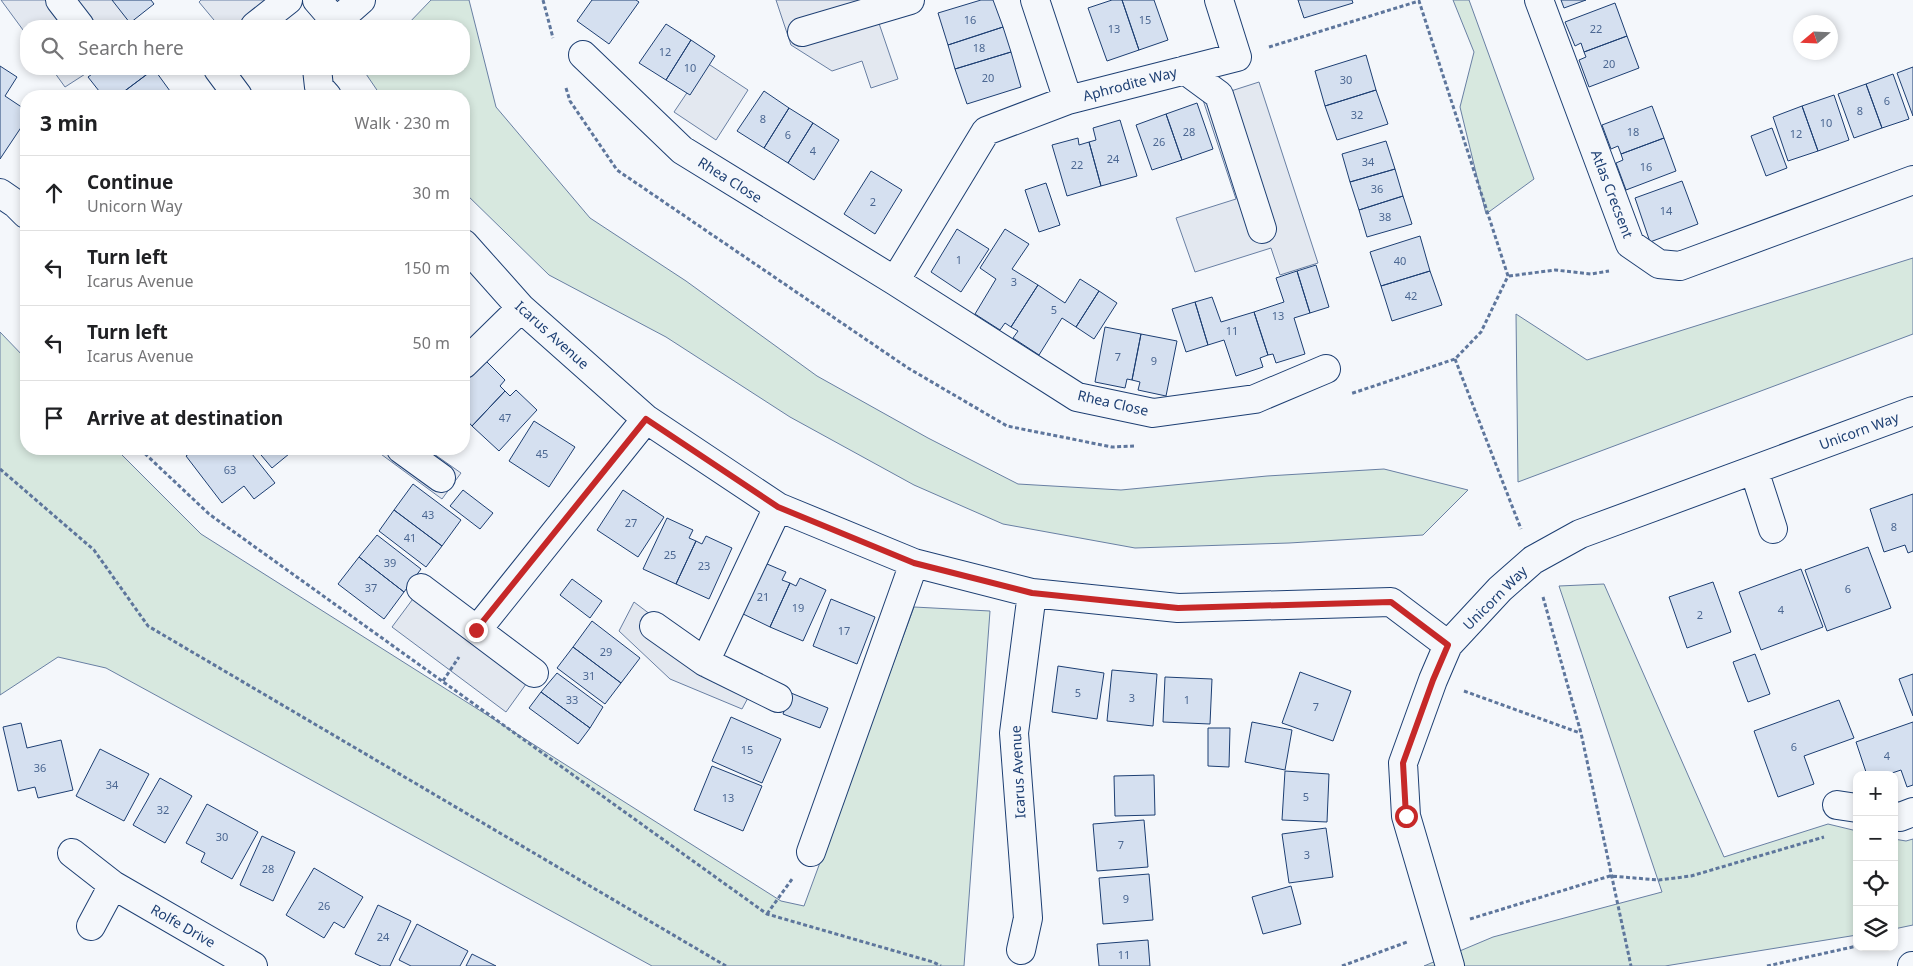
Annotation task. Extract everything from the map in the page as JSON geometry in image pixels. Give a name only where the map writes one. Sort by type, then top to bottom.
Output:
[{"type":"street","points":[[60,0],[75,20]]},
{"type":"street","points":[[263,20],[288,0]]},
{"type":"street","points":[[317,0],[332,20]]},
{"type":"street","points":[[339,20],[361,0]]},
{"type":"street","points":[[802,32],[910,0]]},
{"type":"street","name":"Aphrodite Way","points":[[1035,0],[1068,100],[1237,57]]},
{"type":"street","points":[[1219,0],[1237,57]]},
{"type":"street","name":"Atlas Crecsent","points":[[1539,0],[1630,244],[1659,264]]},
{"type":"street","name":"Rhea Close","points":[[583,55],[682,150],[895,281],[1077,397],[1153,413],[1255,399],[1326,369]]},
{"type":"street","points":[[1185,70],[1219,95],[1262,230]]},
{"type":"street","points":[[222,75],[234,90]]},
{"type":"street","points":[[895,281],[986,131],[1068,100]]},
{"type":"street","points":[[1659,264],[1680,266],[1913,180]]},
{"type":"street","points":[[0,193],[20,208]]},
{"type":"street","name":"Icarus Avenue","points":[[470,251],[521,308],[646,419],[778,507],[914,563],[1032,593],[1178,608],[1391,602],[1448,645]]},
{"type":"street","points":[[470,358],[521,308]]},
{"type":"street","name":"Unicorn Way","points":[[1450,966],[1406,816],[1403,763],[1433,680],[1448,645],[1500,589],[1533,560],[1580,534],[1913,411]]},
{"type":"street","points":[[476,630],[646,419]]},
{"type":"street","points":[[409,455],[441,478]]},
{"type":"street","points":[[1754,470],[1773,529]]},
{"type":"street","points":[[705,662],[778,507]]},
{"type":"street","points":[[811,852],[914,563]]},
{"type":"street","points":[[421,588],[534,673]]},
{"type":"street","name":"Icarus Avenue","points":[[1021,950],[1028,918],[1014,733],[1032,593]]},
{"type":"street","points":[[654,626],[705,662],[778,698]]},
{"type":"street","points":[[1898,817],[1913,812]]},
{"type":"street","name":"Rolfe Drive","points":[[72,853],[112,886],[253,966]]},
{"type":"street","points":[[91,926],[112,886]]},
{"type":"path","points":[[1237,57],[1419,1],[1508,276],[1481,332],[1456,359],[1345,396]]},
{"type":"path","points":[[1508,276],[1555,270],[1591,274],[1659,264]]},
{"type":"path","points":[[1456,359],[1533,560],[1581,733],[1610,876],[1631,966]]},
{"type":"path","points":[[146,455],[209,514],[768,914],[933,962],[941,966]]},
{"type":"path","points":[[0,469],[94,550],[148,626],[726,966]]},
{"type":"path","points":[[1433,680],[1581,733]]},
{"type":"path","points":[[1466,920],[1610,876],[1659,880],[1691,876],[1824,837],[1847,807]]},
{"type":"path","points":[[768,914],[811,852]]},
{"type":"path","points":[[1342,966],[1409,941]]},
{"type":"path","points":[[1767,966],[1853,947]]},
{"type":"shaded area","points":[[1,0],[114,0],[129,20],[20,20],[20,26]]},
{"type":"shaded area","points":[[201,0],[288,0],[263,20],[214,20],[199,2]]},
{"type":"shaded area","points":[[431,0],[469,0],[496,107],[590,218],[686,281],[817,376],[928,438],[1018,484],[1121,490],[1267,476],[1384,469],[1468,490],[1423,535],[1289,543],[1135,548],[1003,524],[914,485],[790,417],[666,337],[549,275],[470,198],[470,90],[377,90],[367,75],[470,75],[470,20],[412,20]]},
{"type":"shaded area","points":[[776,0],[871,0],[898,79],[871,88],[862,61],[832,71],[791,45]]},
{"type":"shaded area","points":[[1453,0],[1469,0],[1534,179],[1486,214],[1460,107],[1474,52]]},
{"type":"shaded area","points":[[707,63],[748,90],[716,140],[674,112]]},
{"type":"shaded area","points":[[56,75],[84,75],[65,87]]},
{"type":"shaded area","points":[[1259,82],[1318,263],[1280,275],[1271,248],[1195,272],[1176,218],[1236,199],[1203,100]]},
{"type":"shaded area","points":[[1913,258],[1913,334],[1518,482],[1516,314],[1587,360]]},
{"type":"shaded area","points":[[0,332],[20,353],[20,455],[122,455],[201,534],[781,901],[804,906],[914,607],[990,611],[964,966],[652,966],[106,668],[58,657],[0,695]]},
{"type":"shaded area","points":[[382,455],[436,455],[461,473],[442,499]]},
{"type":"shaded area","points":[[1604,584],[1724,857],[1828,824],[1853,830],[1853,936],[1665,966],[1424,966],[1493,937],[1662,892],[1559,586]]},
{"type":"shaded area","points":[[421,588],[534,673],[506,712],[392,627]]},
{"type":"shaded area","points":[[634,602],[667,627],[757,681],[742,709],[670,679],[619,631]]},
{"type":"shaded area","points":[[1913,839],[1913,925],[1898,928],[1898,840],[1906,841]]},
{"type":"building","points":[[112,0],[151,0],[154,4],[134,20],[128,20]]},
{"type":"building","points":[[592,0],[636,0],[639,2],[609,44],[577,21]]},
{"type":"building","points":[[981,0],[993,0],[1003,27],[948,45],[938,13]]},
{"type":"building","points":[[1112,0],[1122,0],[1139,50],[1107,61],[1088,8]]},
{"type":"building","points":[[1122,0],[1154,0],[1168,40],[1139,50]]},
{"type":"building","points":[[1298,0],[1352,0],[1353,3],[1304,18]]},
{"type":"building","points":[[1561,0],[1586,0],[1564,8]]},
{"type":"building","points":[[1615,3],[1627,36],[1584,52],[1581,43],[1575,46],[1565,22]]},
{"type":"building","points":[[666,24],[691,40],[666,80],[639,63]]},
{"type":"building","points":[[1003,27],[1011,52],[955,69],[948,45]]},
{"type":"building","points":[[1627,36],[1639,68],[1589,87],[1579,60],[1586,57],[1584,52]]},
{"type":"building","points":[[691,40],[715,56],[690,95],[666,80]]},
{"type":"building","points":[[1011,52],[1021,87],[967,104],[955,69]]},
{"type":"building","points":[[1366,55],[1376,90],[1325,106],[1315,71]]},
{"type":"building","points":[[0,66],[17,77],[5,96],[20,106],[20,129],[0,159]]},
{"type":"building","points":[[1913,67],[1913,116],[1897,73]]},
{"type":"building","points":[[1893,74],[1909,119],[1882,128],[1866,84]]},
{"type":"building","points":[[91,75],[146,75],[126,90],[98,90],[88,77]]},
{"type":"building","points":[[146,75],[158,75],[169,90],[126,90]]},
{"type":"building","points":[[1866,84],[1882,128],[1854,138],[1838,94]]},
{"type":"building","points":[[1376,90],[1388,124],[1337,140],[1325,106]]},
{"type":"building","points":[[764,91],[789,108],[764,148],[737,131]]},
{"type":"building","points":[[1834,95],[1849,140],[1818,151],[1802,106]]},
{"type":"building","points":[[1197,103],[1213,149],[1182,160],[1166,114]]},
{"type":"building","points":[[1652,106],[1664,138],[1621,154],[1618,146],[1611,149],[1602,125]]},
{"type":"building","points":[[1802,106],[1818,151],[1788,161],[1773,117]]},
{"type":"building","points":[[789,108],[813,123],[788,163],[764,148]]},
{"type":"building","points":[[1166,114],[1182,160],[1152,170],[1136,125]]},
{"type":"building","points":[[1120,120],[1137,176],[1101,186],[1089,142],[1096,140],[1093,128]]},
{"type":"building","points":[[813,123],[839,140],[814,180],[788,163]]},
{"type":"building","points":[[1772,128],[1787,168],[1766,176],[1751,136]]},
{"type":"building","points":[[1078,138],[1079,145],[1089,142],[1101,186],[1067,196],[1052,145]]},
{"type":"building","points":[[1664,138],[1676,171],[1626,190],[1616,163],[1623,160],[1621,154]]},
{"type":"building","points":[[1386,141],[1395,169],[1350,182],[1342,154]]},
{"type":"building","points":[[1395,169],[1403,196],[1359,210],[1350,182]]},
{"type":"building","points":[[871,171],[902,190],[875,234],[844,214]]},
{"type":"building","points":[[1682,181],[1698,224],[1650,242],[1635,198]]},
{"type":"building","points":[[1046,183],[1060,225],[1039,232],[1025,190]]},
{"type":"building","points":[[1403,196],[1412,224],[1367,237],[1359,210]]},
{"type":"building","points":[[957,229],[989,249],[961,292],[931,272]]},
{"type":"building","points":[[1005,229],[1029,244],[1012,269],[1038,285],[1011,327],[1005,323],[1000,330],[975,314],[996,279],[980,268]]},
{"type":"building","points":[[1420,236],[1430,271],[1381,286],[1370,252]]},
{"type":"building","points":[[1316,265],[1329,307],[1310,313],[1297,271]]},
{"type":"building","points":[[1297,271],[1310,313],[1294,318],[1305,354],[1276,363],[1273,354],[1268,355],[1254,312],[1284,302],[1276,278]]},
{"type":"building","points":[[1430,271],[1442,305],[1392,321],[1381,286]]},
{"type":"building","points":[[1080,279],[1099,291],[1076,327],[1062,318],[1039,355],[1013,338],[1018,331],[1011,327],[1038,285],[1065,303]]},
{"type":"building","points":[[1099,291],[1117,303],[1094,339],[1076,327]]},
{"type":"building","points":[[1212,297],[1221,322],[1254,312],[1268,355],[1260,358],[1263,367],[1236,376],[1224,340],[1208,345],[1195,302]]},
{"type":"building","points":[[1195,302],[1208,345],[1186,352],[1172,309]]},
{"type":"building","points":[[1105,327],[1141,334],[1132,380],[1127,379],[1125,388],[1095,382]]},
{"type":"building","points":[[1141,334],[1177,341],[1166,396],[1138,390],[1140,382],[1132,380]]},
{"type":"building","points":[[485,360],[505,380],[500,386],[505,391],[472,426],[470,424],[470,376]]},
{"type":"building","points":[[516,390],[537,410],[499,451],[472,426],[505,391],[510,396]]},
{"type":"building","points":[[534,421],[575,447],[549,487],[509,461]]},
{"type":"building","points":[[253,455],[275,483],[254,499],[244,486],[222,503],[186,456]]},
{"type":"building","points":[[261,455],[288,455],[272,468]]},
{"type":"building","points":[[413,484],[461,520],[442,546],[394,510]]},
{"type":"building","points":[[463,490],[493,513],[480,529],[450,506]]},
{"type":"building","points":[[623,490],[664,517],[638,557],[597,530]]},
{"type":"building","points":[[1913,494],[1913,551],[1908,553],[1905,545],[1884,552],[1870,509]]},
{"type":"building","points":[[394,510],[442,546],[426,567],[379,531]]},
{"type":"building","points":[[667,518],[693,530],[689,538],[696,541],[676,584],[643,569]]},
{"type":"building","points":[[377,535],[421,569],[404,592],[359,557]]},
{"type":"building","points":[[706,536],[732,548],[709,599],[676,584],[696,541],[702,544]]},
{"type":"building","points":[[1868,547],[1891,608],[1827,631],[1805,570]]},
{"type":"building","points":[[359,557],[404,592],[384,619],[338,584]]},
{"type":"building","points":[[760,561],[786,572],[782,580],[790,583],[770,627],[737,611]]},
{"type":"building","points":[[1801,569],[1823,627],[1761,650],[1739,592]]},
{"type":"building","points":[[800,578],[826,590],[803,641],[770,627],[790,583],[796,586]]},
{"type":"building","points":[[572,579],[602,601],[590,618],[560,595]]},
{"type":"building","points":[[1713,582],[1731,632],[1687,648],[1669,597]]},
{"type":"building","points":[[831,599],[875,617],[857,664],[813,646]]},
{"type":"building","points":[[592,621],[640,658],[621,683],[573,647]]},
{"type":"building","points":[[573,647],[621,683],[605,704],[557,668]]},
{"type":"building","points":[[1755,654],[1770,694],[1748,702],[1733,662]]},
{"type":"building","points":[[1058,666],[1104,673],[1097,719],[1052,712]]},
{"type":"building","points":[[1112,670],[1157,674],[1153,726],[1107,721]]},
{"type":"building","points":[[1300,672],[1351,691],[1333,741],[1282,723]]},
{"type":"building","points":[[557,673],[603,707],[590,728],[541,692]]},
{"type":"building","points":[[1913,674],[1913,716],[1899,679]]},
{"type":"building","points":[[1165,677],[1212,679],[1210,724],[1163,722]]},
{"type":"building","points":[[541,692],[590,728],[578,744],[529,708]]},
{"type":"building","points":[[791,693],[828,708],[820,728],[783,714]]},
{"type":"building","points":[[1839,700],[1854,738],[1804,756],[1814,784],[1778,797],[1754,731]]},
{"type":"building","points":[[731,717],[781,739],[762,783],[712,761]]},
{"type":"building","points":[[1252,722],[1292,730],[1285,770],[1245,762]]},
{"type":"building","points":[[1913,722],[1913,785],[1907,787],[1901,770],[1866,771],[1856,742]]},
{"type":"building","points":[[21,723],[27,748],[61,740],[73,790],[38,798],[35,787],[18,791],[3,727]]},
{"type":"building","points":[[1208,728],[1230,728],[1229,767],[1208,766]]},
{"type":"building","points":[[100,749],[149,774],[124,821],[76,796]]},
{"type":"building","points":[[712,766],[762,786],[743,831],[694,810]]},
{"type":"building","points":[[1285,771],[1329,774],[1327,822],[1282,820]]},
{"type":"building","points":[[1154,775],[1155,815],[1115,816],[1114,776]]},
{"type":"building","points":[[160,778],[192,796],[165,843],[133,825]]},
{"type":"building","points":[[207,804],[258,832],[232,879],[201,862],[205,853],[186,843]]},
{"type":"building","points":[[1144,820],[1148,867],[1097,871],[1093,824]]},
{"type":"building","points":[[1326,828],[1333,877],[1289,883],[1282,834]]},
{"type":"building","points":[[262,836],[295,852],[273,901],[240,885]]},
{"type":"building","points":[[314,868],[363,897],[344,928],[334,922],[324,938],[286,915]]},
{"type":"building","points":[[1149,874],[1153,920],[1103,924],[1099,878]]},
{"type":"building","points":[[1291,886],[1301,924],[1263,934],[1252,897]]},
{"type":"building","points":[[378,905],[411,921],[390,966],[381,966],[355,954]]},
{"type":"building","points":[[417,924],[468,951],[460,966],[411,966],[399,960]]},
{"type":"building","points":[[1148,940],[1150,966],[1099,966],[1097,944]]},
{"type":"building","points":[[472,954],[496,966],[466,966]]},
{"type":"route","points":[[476,630],[646,419],[778,507],[914,563],[1032,593],[1178,608],[1391,602],[1448,645],[1433,680],[1403,763],[1406,816]]}]
